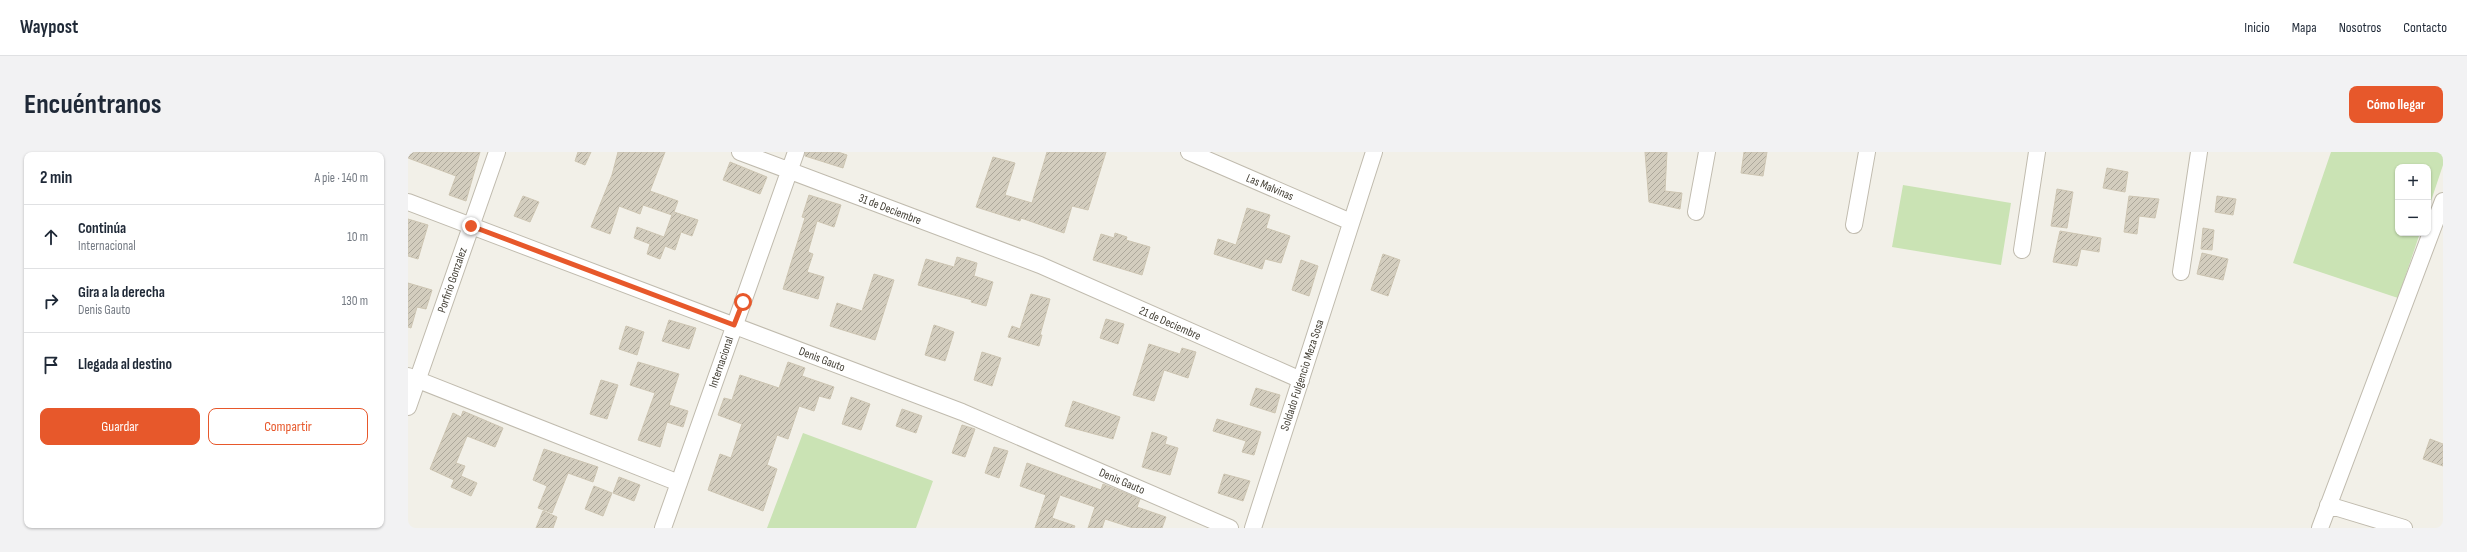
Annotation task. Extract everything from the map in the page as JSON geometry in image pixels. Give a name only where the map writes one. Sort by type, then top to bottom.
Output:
[{"type":"street","name":"Porfirio Gonzalez","points":[[408,407],[413,378],[471,226],[497,152]]},
{"type":"street","name":"31 de Deciembre","points":[[740,152],[1040,266]]},
{"type":"street","name":"Internacional","points":[[663,528],[796,152]]},
{"type":"street","name":"Las Malvinas","points":[[1189,152],[1351,222]]},
{"type":"street","name":"Soldado Fulgencio Meza Sosa","points":[[1253,528],[1374,152]]},
{"type":"street","points":[[1696,212],[1707,152]]},
{"type":"street","points":[[1854,225],[1867,152]]},
{"type":"street","points":[[2022,250],[2037,152]]},
{"type":"street","points":[[2181,272],[2199,152]]},
{"type":"street","points":[[2320,528],[2443,201]]},
{"type":"street","name":"Denis Gauto","points":[[408,202],[962,412],[1230,528]]},
{"type":"street","name":"21 de Deciembre","points":[[1040,266],[1301,380]]},
{"type":"street","points":[[413,378],[679,483]]},
{"type":"street","points":[[2328,505],[2404,528]]},
{"type":"green space","points":[[2331,152],[2443,152],[2443,165],[2431,201],[2431,164],[2395,164],[2395,236],[2419,236],[2398,298],[2293,263]]},
{"type":"green space","points":[[1903,185],[2011,203],[2001,265],[1892,247]]},
{"type":"green space","points":[[803,433],[933,481],[916,528],[767,528]]},
{"type":"building","points":[[408,152],[480,152],[466,201],[449,195],[456,176],[408,158]]},
{"type":"building","points":[[578,152],[591,152],[585,165],[575,161]]},
{"type":"building","points":[[618,152],[665,152],[650,191],[678,201],[674,212],[698,220],[692,236],[681,232],[675,250],[665,246],[660,259],[647,254],[650,244],[634,238],[637,227],[664,237],[672,215],[643,205],[640,214],[619,206],[610,234],[591,227],[612,175]]},
{"type":"building","points":[[805,152],[838,152],[847,155],[843,168],[805,156]]},
{"type":"building","points":[[1047,152],[1106,152],[1088,210],[1072,206],[1064,233],[1021,218],[1020,221],[976,207],[993,157],[1015,163],[1005,195],[1032,203]]},
{"type":"building","points":[[1645,152],[1667,152],[1665,191],[1682,193],[1680,209],[1649,202]]},
{"type":"building","points":[[1744,152],[1767,152],[1763,176],[1741,173]]},
{"type":"building","points":[[730,162],[767,177],[760,194],[723,180]]},
{"type":"building","points":[[2107,168],[2128,172],[2125,192],[2103,188]]},
{"type":"building","points":[[2057,189],[2073,192],[2067,228],[2051,226]]},
{"type":"building","points":[[809,195],[841,205],[834,227],[817,221],[808,252],[813,254],[807,272],[824,277],[818,299],[783,289],[805,218],[802,217]]},
{"type":"building","points":[[523,196],[539,202],[530,222],[514,216]]},
{"type":"building","points":[[2129,196],[2159,199],[2155,218],[2139,216],[2137,234],[2124,232]]},
{"type":"building","points":[[2217,196],[2236,199],[2233,215],[2215,212]]},
{"type":"building","points":[[1247,208],[1270,215],[1266,228],[1290,236],[1281,263],[1265,259],[1262,269],[1214,254],[1218,239],[1236,245]]},
{"type":"building","points":[[408,219],[428,225],[418,259],[408,256]]},
{"type":"building","points":[[2203,228],[2214,230],[2212,250],[2201,249]]},
{"type":"building","points":[[2060,231],[2101,238],[2099,252],[2081,249],[2077,266],[2053,262]]},
{"type":"building","points":[[1115,233],[1127,237],[1126,240],[1150,247],[1142,275],[1093,260],[1101,234],[1114,238]]},
{"type":"building","points":[[2202,253],[2228,259],[2223,280],[2197,274]]},
{"type":"building","points":[[1383,254],[1400,260],[1388,296],[1371,290]]},
{"type":"building","points":[[957,257],[977,263],[974,276],[993,282],[986,306],[971,302],[972,300],[918,285],[926,259],[954,267]]},
{"type":"building","points":[[1301,260],[1318,266],[1309,296],[1292,290]]},
{"type":"building","points":[[874,274],[894,280],[875,340],[830,326],[837,303],[862,311]]},
{"type":"building","points":[[408,283],[432,290],[426,309],[417,307],[411,328],[408,327]]},
{"type":"building","points":[[1031,294],[1050,299],[1040,335],[1042,335],[1039,346],[1008,337],[1012,326],[1020,329]]},
{"type":"building","points":[[1106,319],[1124,324],[1118,344],[1100,338]]},
{"type":"building","points":[[669,320],[696,328],[689,349],[662,341]]},
{"type":"building","points":[[934,325],[954,332],[945,361],[925,355]]},
{"type":"building","points":[[626,326],[644,332],[637,355],[619,349]]},
{"type":"building","points":[[1149,344],[1180,354],[1182,348],[1196,352],[1188,378],[1164,370],[1154,401],[1133,395]]},
{"type":"building","points":[[982,352],[1001,358],[992,386],[974,380]]},
{"type":"building","points":[[638,362],[679,374],[669,405],[688,411],[683,427],[667,422],[660,447],[638,440],[655,393],[630,385]]},
{"type":"building","points":[[788,362],[805,368],[802,376],[834,387],[830,399],[819,396],[814,411],[799,406],[788,439],[777,435],[767,465],[777,469],[763,511],[708,490],[720,454],[731,458],[742,424],[718,415],[724,398],[732,400],[740,375],[779,388]]},
{"type":"building","points":[[601,380],[618,385],[607,419],[590,414]]},
{"type":"building","points":[[1256,388],[1280,395],[1275,413],[1250,405]]},
{"type":"building","points":[[851,397],[870,404],[861,430],[842,424]]},
{"type":"building","points":[[1073,401],[1120,417],[1113,439],[1065,426]]},
{"type":"building","points":[[902,409],[922,416],[916,433],[896,426]]},
{"type":"building","points":[[463,411],[503,428],[495,447],[467,436],[456,463],[465,466],[461,476],[477,483],[471,496],[451,487],[454,480],[430,469],[453,413],[461,417]]},
{"type":"building","points":[[1217,419],[1261,432],[1254,455],[1242,452],[1246,441],[1213,431]]},
{"type":"building","points":[[962,425],[975,429],[965,457],[952,453]]},
{"type":"building","points":[[1152,432],[1167,437],[1165,444],[1178,448],[1170,475],[1142,467]]},
{"type":"building","points":[[2430,439],[2443,444],[2443,466],[2423,459]]},
{"type":"building","points":[[994,447],[1008,451],[999,478],[985,473]]},
{"type":"building","points":[[544,449],[598,467],[593,482],[568,473],[552,513],[538,508],[547,486],[533,480]]},
{"type":"building","points":[[1027,463],[1101,490],[1103,484],[1140,499],[1137,507],[1166,517],[1162,528],[1133,528],[1105,519],[1102,528],[1088,528],[1095,507],[1060,495],[1052,518],[1075,526],[1074,528],[1035,528],[1046,495],[1020,486]]},
{"type":"building","points":[[1224,474],[1250,481],[1243,501],[1218,493]]},
{"type":"building","points":[[619,477],[640,485],[634,501],[613,493]]},
{"type":"building","points":[[594,486],[612,493],[603,516],[585,509]]},
{"type":"building","points":[[543,511],[557,517],[553,528],[536,528]]},
{"type":"route","points":[[471,226],[734,325],[743,302]]}]
